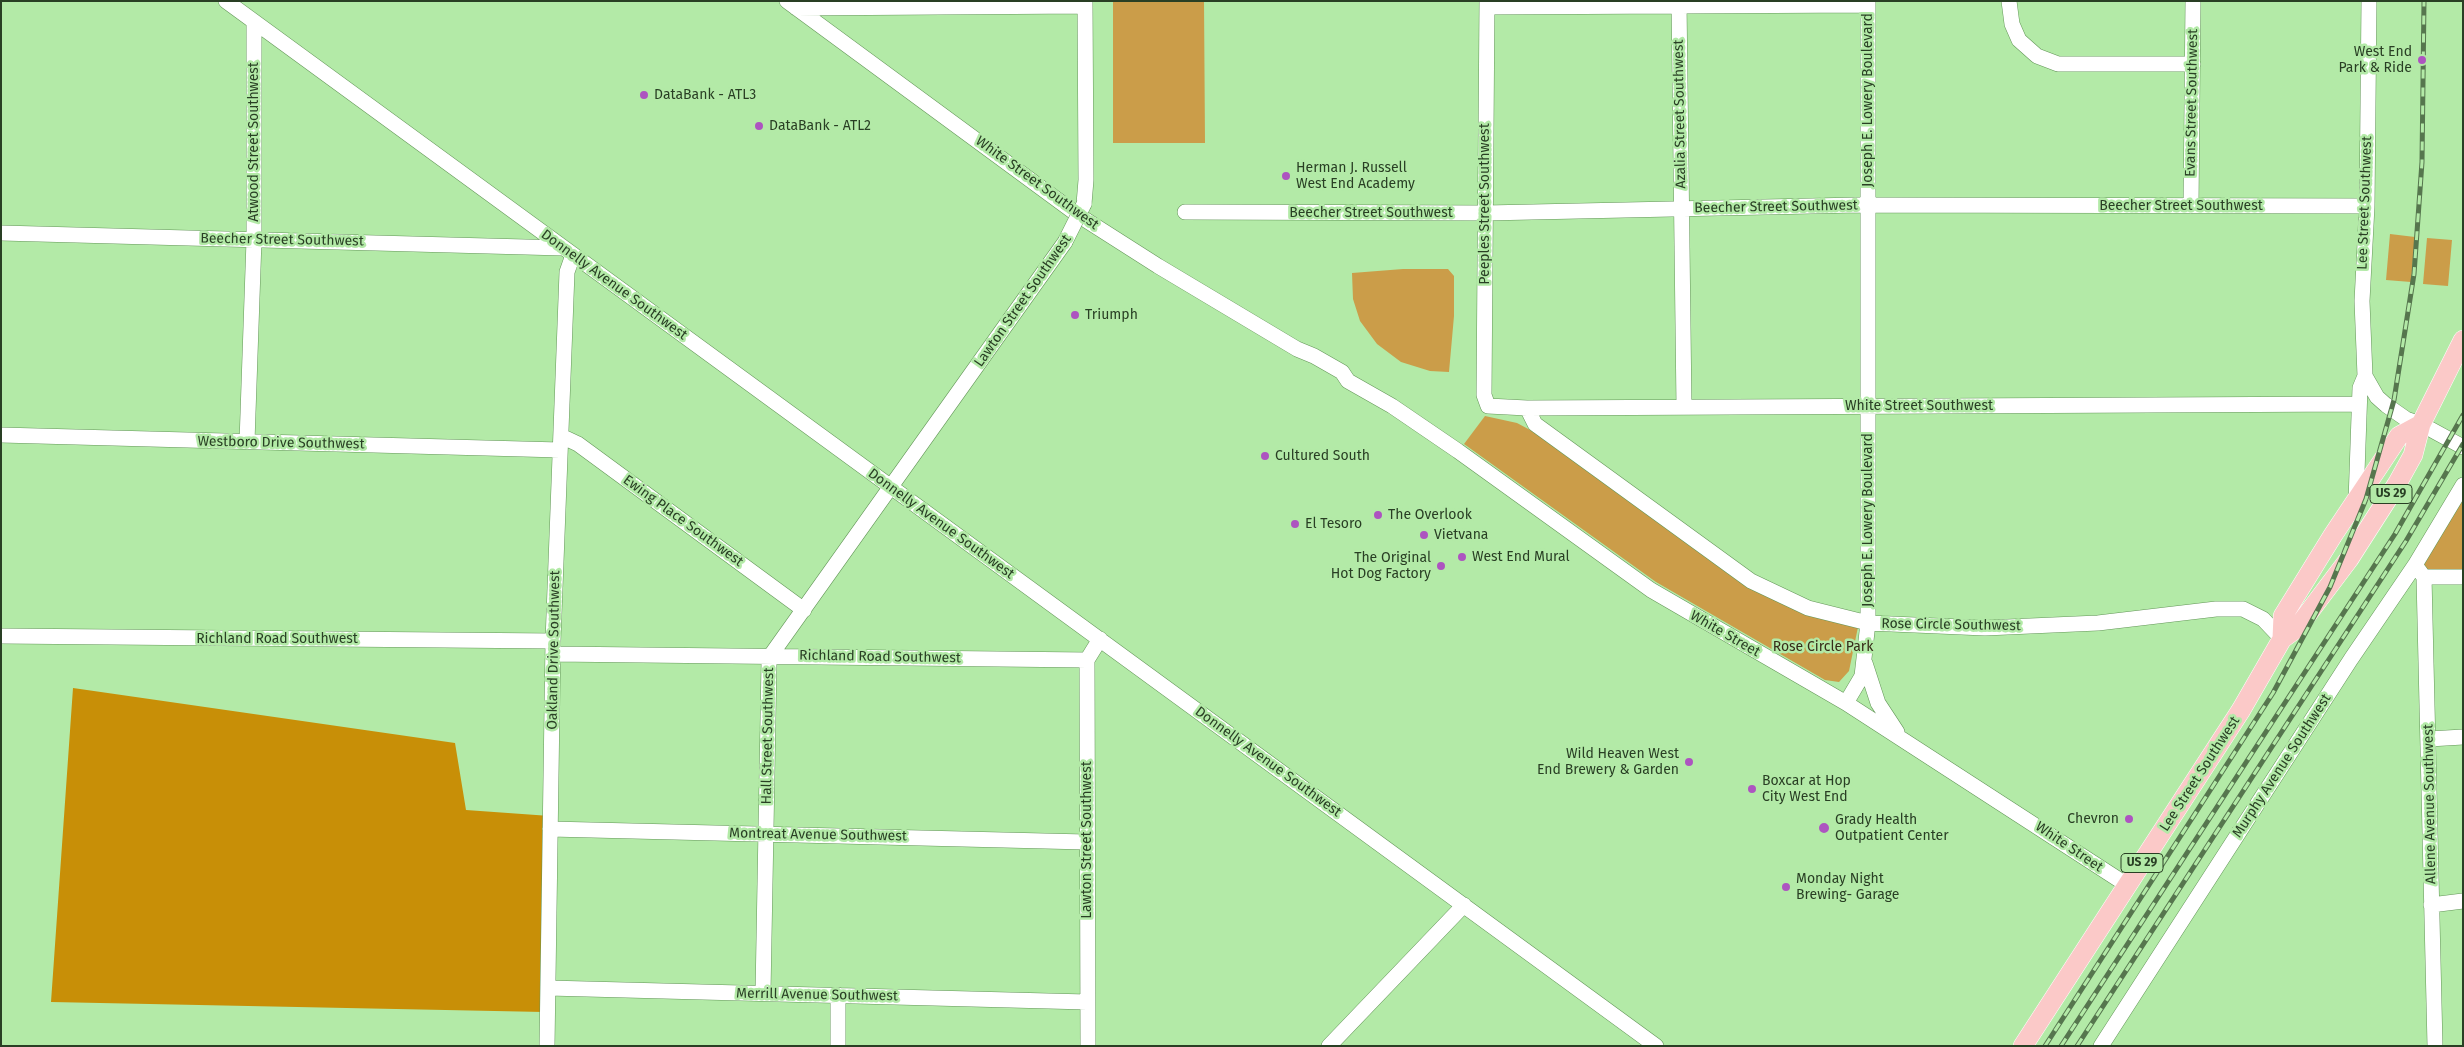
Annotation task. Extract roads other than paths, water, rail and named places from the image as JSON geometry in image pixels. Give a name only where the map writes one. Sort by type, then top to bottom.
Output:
[{"type":"main road","name":"US 29","points":[[2282,639],[2283,616],[2290,603],[2399,436],[2421,424],[2463,340]]},
{"type":"main road","name":"Lee Street Southwest","points":[[2023,1046],[2242,710],[2282,639],[2297,628],[2349,559],[2413,456],[2421,424]]},
{"type":"street","name":"Donnelly Avenue Southwest","points":[[226,1],[1656,1046]]},
{"type":"street","points":[[2009,1],[2012,24],[2019,40],[2037,56],[2058,64],[2192,64]]},
{"type":"street","name":"Evans Street Southwest","points":[[2191,206],[2193,1]]},
{"type":"street","name":"Lee Street Southwest","points":[[2356,501],[2355,403],[2366,376],[2362,301],[2367,206],[2369,1]]},
{"type":"street","points":[[1486,4],[1868,3]]},
{"type":"street","name":"Joseph E. Lowery Boulevard","points":[[1846,703],[1862,676],[1868,623],[1868,3]]},
{"type":"street","points":[[792,5],[1085,4]]},
{"type":"street","name":"Lawton Street Southwest","points":[[891,488],[1065,242],[1084,204],[1086,180],[1085,4]]},
{"type":"street","name":"Peeples Street Southwest","points":[[1486,4],[1484,395],[1488,406]]},
{"type":"street","name":"Azalia Street Southwest","points":[[1679,4],[1684,407]]},
{"type":"street","name":"White Street Southwest","points":[[792,5],[1078,215],[1158,266],[1297,349],[1309,364],[1336,380],[1348,381],[1407,416]]},
{"type":"street","name":"Atwood Street Southwest","points":[[247,442],[254,240],[254,22]]},
{"type":"street","name":"Beecher Street Southwest","points":[[1185,212],[1486,213],[1868,205],[2367,206]]},
{"type":"street","name":"Beecher Street Southwest","points":[[1,233],[568,251]]},
{"type":"street","name":"Oakland Drive Southwest","points":[[547,1046],[553,647],[568,251]]},
{"type":"street","points":[[2366,376],[2377,397],[2386,405],[2406,419],[2421,424],[2463,447]]},
{"type":"street","name":"White Street Southwest","points":[[1488,406],[1527,408],[1868,407],[2355,403]]},
{"type":"street","name":"Rose Circle Southwest","points":[[1527,408],[1535,424],[1751,581],[1808,608],[1868,623],[1985,628],[2098,624],[2216,609],[2243,608],[2262,619],[2282,639]]},
{"type":"street","name":"White Street","points":[[1407,416],[1651,590],[1846,703],[2127,885]]},
{"type":"street","name":"Westboro Drive Southwest","points":[[1,435],[247,442],[560,443]]},
{"type":"street","name":"Ewing Place Southwest","points":[[560,443],[586,450],[804,610]]},
{"type":"street","name":"Murphy Avenue Southwest","points":[[2101,1046],[2351,659],[2420,571],[2463,485]]},
{"type":"street","name":"Hall Street Southwest","points":[[763,993],[769,663],[772,655],[891,488]]},
{"type":"street","points":[[2420,571],[2463,577]]},
{"type":"street","name":"Allene Avenue Southwest","points":[[2420,571],[2428,739],[2435,1046]]},
{"type":"street","name":"Richland Road Southwest","points":[[1,636],[553,647],[772,655],[1087,660]]},
{"type":"street","points":[[1087,660],[1100,639]]},
{"type":"street","name":"Lawton Street Southwest","points":[[1087,660],[1088,1046]]},
{"type":"street","points":[[1864,661],[1878,703],[1900,738]]},
{"type":"street","points":[[2428,739],[2463,737]]},
{"type":"street","name":"Montreat Avenue Southwest","points":[[550,829],[1086,842]]},
{"type":"street","points":[[2431,905],[2463,901]]},
{"type":"street","points":[[1328,1046],[1464,905]]},
{"type":"street","name":"Merrill Avenue Southwest","points":[[548,988],[1087,1002]]},
{"type":"street","points":[[838,995],[838,1046]]},
{"type":"railway","points":[[2045,1046],[2273,693],[2330,587],[2366,499],[2394,400],[2414,274],[2422,162],[2424,1]]},
{"type":"railway","points":[[2061,1046],[2395,534],[2463,415]]},
{"type":"railway","points":[[2077,1046],[2406,541],[2463,444]]},
{"type":"place","name":"West End Park & Ride","points":[[2422,60]]},
{"type":"place","name":"DataBank - ATL3","points":[[644,95]]},
{"type":"place","name":"DataBank - ATL2","points":[[759,126]]},
{"type":"place","name":"Herman J. Russell West End Academy","points":[[1286,176]]},
{"type":"place","name":"Triumph","points":[[1075,315]]},
{"type":"place","name":"Cultured South","points":[[1265,456]]},
{"type":"place","name":"The Overlook","points":[[1378,515]]},
{"type":"place","name":"El Tesoro","points":[[1295,524]]},
{"type":"place","name":"Vietvana","points":[[1424,535]]},
{"type":"place","name":"West End Mural","points":[[1462,557]]},
{"type":"place","name":"The Original Hot Dog Factory","points":[[1441,566]]},
{"type":"place","name":"Wild Heaven West End Brewery & Garden","points":[[1689,762]]},
{"type":"place","name":"Boxcar at Hop City West End","points":[[1752,789]]},
{"type":"place","name":"Chevron","points":[[2129,819]]},
{"type":"place","name":"Grady Health Outpatient Center","points":[[1824,828]]},
{"type":"place","name":"Monday Night Brewing- Garage","points":[[1786,887]]},
{"type":"park label","name":"Rose Circle Park","points":[[1823,647]]}]
